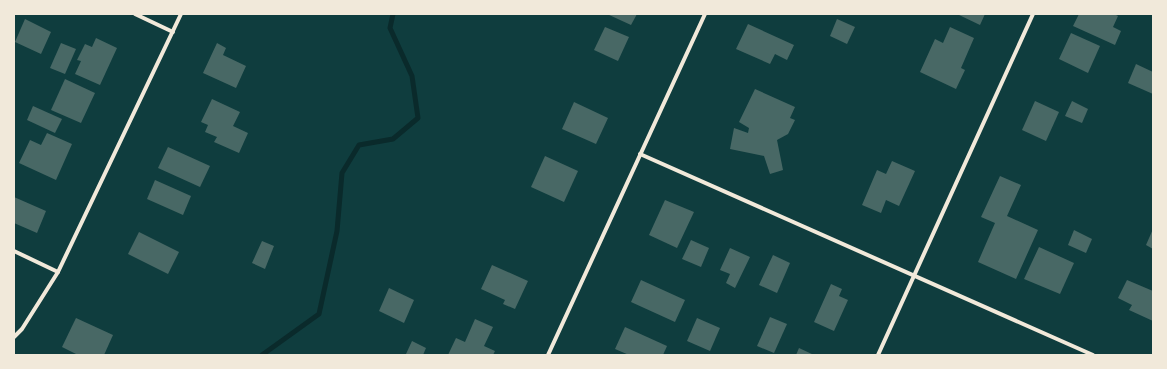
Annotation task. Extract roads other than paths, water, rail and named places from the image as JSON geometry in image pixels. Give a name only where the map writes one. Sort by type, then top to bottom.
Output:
[{"type":"street","points":[[136,14],[173,32]]},
{"type":"street","points":[[14,337],[22,329],[58,272],[182,14]]},
{"type":"street","points":[[548,355],[705,14]]},
{"type":"street","points":[[878,355],[1033,14]]},
{"type":"street","points":[[640,154],[1093,355]]},
{"type":"street","points":[[14,251],[58,272]]},
{"type":"waterway","points":[[262,355],[319,314],[337,231],[342,173],[359,145],[393,139],[418,118],[412,76],[390,28],[393,14]]}]
